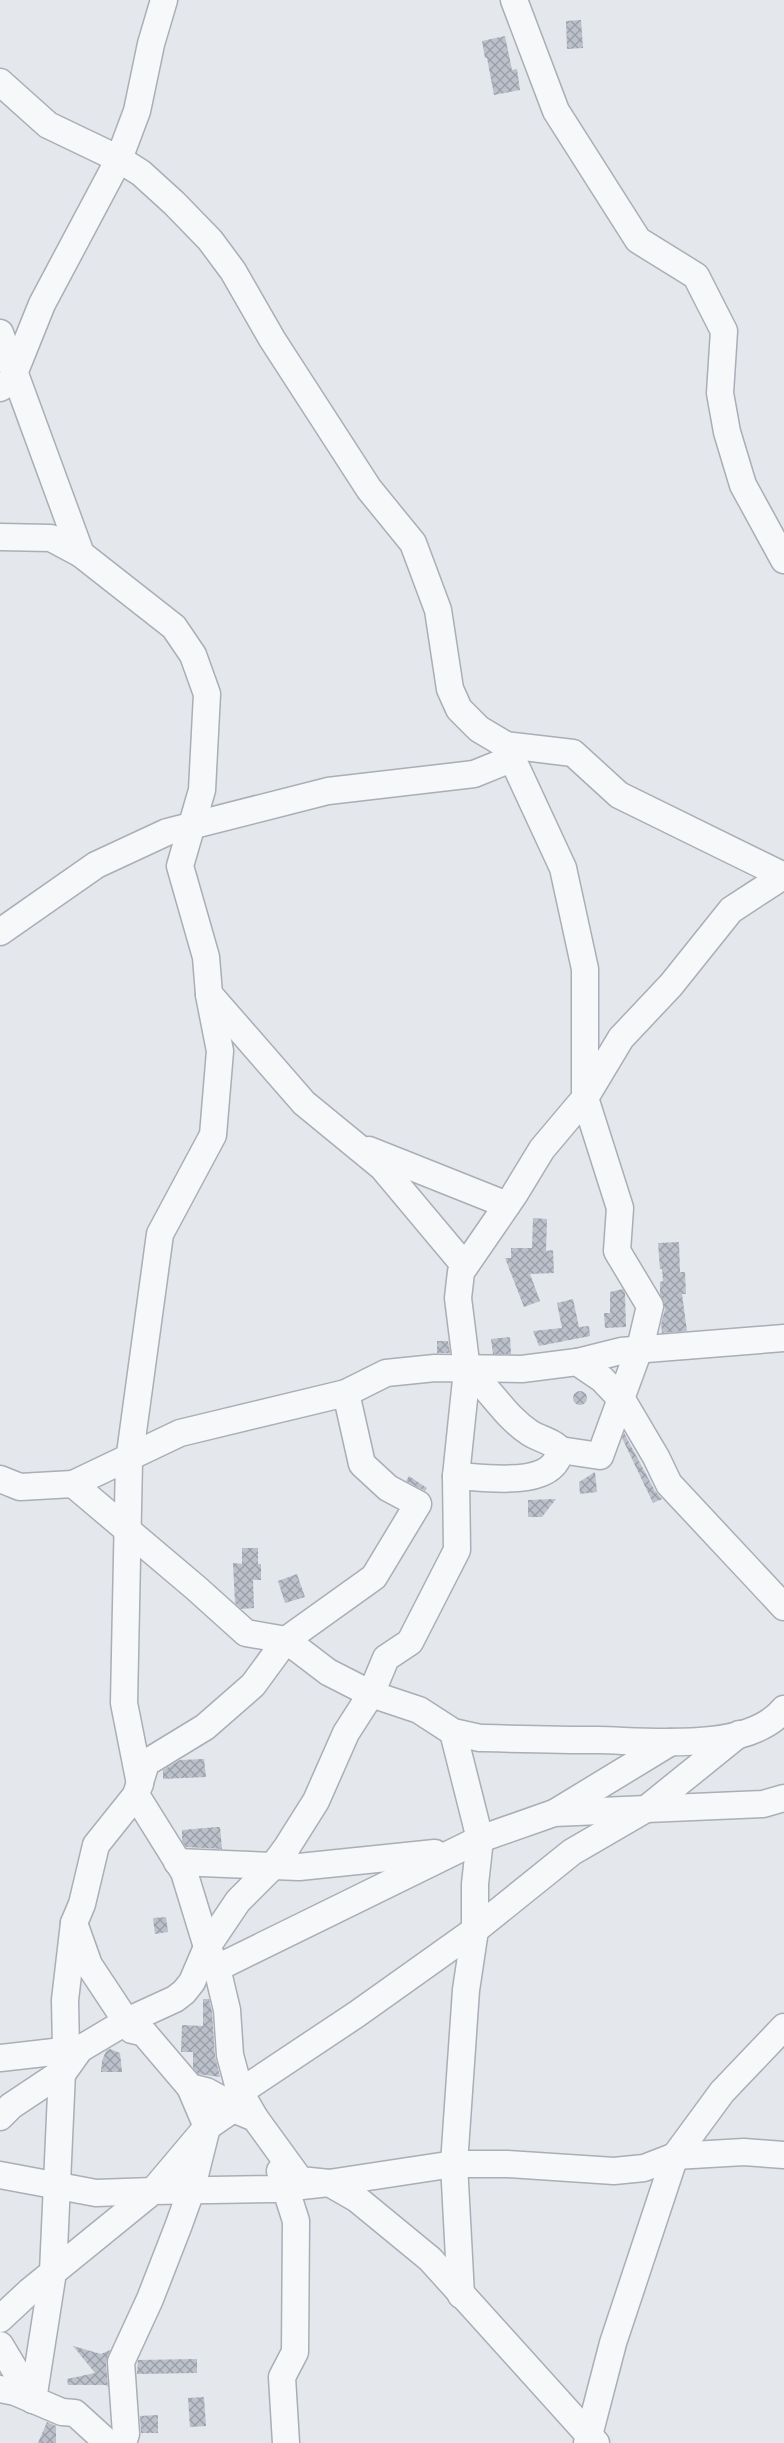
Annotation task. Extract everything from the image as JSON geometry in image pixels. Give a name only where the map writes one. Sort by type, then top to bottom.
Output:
[{"type":"street","points":[[7,380],[42,304],[119,159],[137,110],[151,44],[164,0]]},
{"type":"street","points":[[514,0],[534,56],[561,119],[638,240],[696,276],[724,331],[720,393],[727,432],[744,485],[784,560]]},
{"type":"street","points":[[0,82],[48,125],[119,159],[141,173],[210,240],[234,271],[272,340],[369,489],[413,543],[438,610],[450,689],[459,709],[479,729],[509,752],[563,868],[585,969],[585,1098],[620,1208],[617,1251],[650,1306],[639,1350],[600,1456],[560,1450],[531,1434],[509,1418],[484,1386],[467,1370]]},
{"type":"street","points":[[0,333],[7,380],[81,554]]},
{"type":"street","points":[[0,537],[51,538],[81,554],[174,627],[193,655],[207,694],[202,790],[180,866],[206,956],[209,994],[220,1051],[213,1134],[160,1234],[129,1458],[124,1703],[138,1789],[184,1872],[227,2010],[230,2056],[243,2106],[300,2180],[329,2183],[357,2199],[430,2259],[591,2441]]},
{"type":"street","points":[[0,932],[96,865],[167,832],[328,791],[474,774],[509,752],[573,753],[619,795],[784,876]]},
{"type":"street","points":[[0,2117],[69,2057],[127,2021],[175,2000],[184,1992],[212,1957],[238,1901],[273,1866],[316,1801],[346,1733],[371,1694],[386,1658],[410,1642],[457,1550],[456,1476],[467,1370],[458,1298],[458,1276],[507,1205],[542,1149],[585,1098],[621,1038],[671,986],[731,910],[784,876]]},
{"type":"street","points":[[209,994],[304,1103],[382,1167],[465,1266]]},
{"type":"street","points":[[352,1143],[507,1205]]},
{"type":"street","points":[[0,1479],[20,1487],[72,1484],[180,1433],[346,1393],[386,1373],[435,1368],[467,1370],[522,1369],[577,1362],[621,1351],[784,1338]]},
{"type":"street","points":[[577,1362],[602,1379],[621,1399],[656,1457],[669,1484],[784,1607]]},
{"type":"street","points":[[33,2400],[53,2272],[57,2187],[69,2057],[64,2000],[74,1923],[82,1904],[96,1845],[138,1789],[146,1763],[204,1727],[253,1685],[286,1640],[374,1577],[418,1504],[388,1488],[362,1464],[346,1393]]},
{"type":"street","points":[[456,1476],[510,1479],[536,1476],[546,1472],[560,1456],[560,1450]]},
{"type":"street","points":[[72,1484],[246,1633],[286,1640],[328,1672],[371,1694],[419,1710],[453,1732],[480,1738],[689,1742],[752,1730],[777,1717],[784,1709]]},
{"type":"street","points":[[453,1732],[480,1839],[475,1884],[475,1930],[466,1990],[454,2164],[461,2295]]},
{"type":"street","points":[[0,2319],[53,2272],[153,2191],[207,2127],[243,2106],[358,2014],[475,1930],[572,1852],[646,1809],[739,1734]]},
{"type":"street","points":[[212,1957],[480,1839],[554,1813],[671,1742]]},
{"type":"street","points":[[554,1813],[763,1804],[784,1798]]},
{"type":"street","points":[[177,1862],[299,1867],[454,1852]]},
{"type":"street","points":[[74,1923],[89,1965],[111,2001],[132,2030],[144,2034],[190,2087],[207,2127],[191,2191],[150,2299],[121,2362],[126,2434],[123,2443]]},
{"type":"street","points":[[591,2441],[613,2343],[675,2156],[722,2092],[784,2027]]},
{"type":"street","points":[[0,2058],[69,2057]]},
{"type":"street","points":[[190,2087],[206,2091],[243,2106]]},
{"type":"street","points":[[270,2139],[296,2221],[296,2352],[282,2376],[286,2443]]},
{"type":"street","points":[[0,2175],[96,2193],[191,2191],[286,2187],[329,2183],[454,2164],[507,2164],[614,2171],[644,2168],[675,2156],[744,2152],[784,2155]]},
{"type":"street","points":[[0,2345],[33,2400]]},
{"type":"street","points":[[0,2389],[15,2392],[62,2412],[75,2413],[108,2443]]},
{"type":"building","points":[[581,20],[583,48],[567,49],[566,21]]},
{"type":"building","points":[[505,36],[512,70],[517,69],[520,90],[494,95],[482,41]]},
{"type":"building","points":[[533,1218],[547,1219],[546,1251],[553,1250],[554,1273],[530,1274],[540,1301],[524,1307],[505,1258],[511,1258],[511,1248],[532,1248]]},
{"type":"building","points":[[679,1242],[680,1272],[685,1272],[686,1294],[682,1294],[687,1331],[662,1333],[661,1324],[665,1309],[660,1294],[660,1282],[663,1281],[658,1243]]},
{"type":"building","points":[[623,1289],[625,1293],[626,1327],[605,1328],[604,1313],[610,1313],[610,1292]]},
{"type":"building","points":[[573,1299],[579,1327],[589,1326],[590,1336],[539,1346],[533,1331],[562,1328],[557,1303]]},
{"type":"building","points":[[510,1337],[511,1354],[493,1354],[491,1339]]},
{"type":"building","points":[[437,1341],[448,1341],[450,1353],[437,1353]]},
{"type":"building","points":[[577,1391],[583,1391],[587,1398],[583,1405],[577,1405],[573,1401],[573,1395]]},
{"type":"building","points":[[624,1433],[655,1491],[662,1499],[653,1503],[622,1438]]},
{"type":"building","points":[[595,1472],[597,1492],[580,1494],[579,1482]]},
{"type":"building","points":[[409,1476],[427,1488],[425,1491],[406,1481]]},
{"type":"building","points":[[556,1499],[542,1517],[528,1517],[528,1500]]},
{"type":"building","points":[[242,1548],[258,1548],[261,1580],[253,1580],[254,1608],[241,1609],[235,1603],[233,1563],[242,1564]]},
{"type":"building","points":[[297,1574],[305,1597],[285,1603],[278,1581]]},
{"type":"building","points":[[204,1759],[206,1777],[163,1779],[163,1770],[180,1760]]},
{"type":"building","points":[[220,1827],[222,1849],[186,1847],[182,1841],[182,1830]]},
{"type":"building","points":[[166,1917],[168,1932],[155,1934],[153,1918]]},
{"type":"building","points":[[203,1999],[209,1999],[212,2012],[215,2056],[220,2077],[198,2074],[193,2068],[193,2052],[181,2052],[182,2025],[203,2026]]},
{"type":"building","points":[[110,2049],[120,2053],[122,2072],[101,2072],[102,2061],[106,2051]]},
{"type":"building","points":[[73,2346],[101,2354],[110,2350],[106,2363],[108,2387],[106,2385],[68,2385],[67,2379],[95,2373]]},
{"type":"building","points":[[197,2359],[197,2373],[137,2374],[138,2360]]},
{"type":"building","points":[[204,2397],[206,2426],[190,2427],[188,2398]]},
{"type":"building","points":[[158,2415],[158,2433],[141,2433],[140,2416]]},
{"type":"building","points":[[47,2422],[56,2426],[56,2443],[38,2443]]}]
